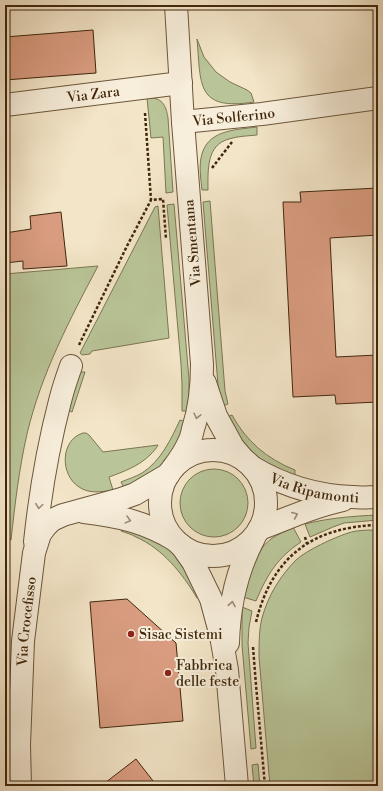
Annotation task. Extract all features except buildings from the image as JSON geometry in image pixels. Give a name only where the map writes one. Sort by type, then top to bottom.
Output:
[{"type":"street","name":"Via Solferino","points":[[176,5],[182,122],[262,114],[378,98]]},
{"type":"street","name":"Via Zara","points":[[5,105],[181,83]]},
{"type":"street","name":"Via Smentana","points":[[182,122],[202,364],[216,416],[234,447],[248,464]]},
{"type":"street","name":"Via Smentana","points":[[171,471],[189,443],[197,418],[200,402],[202,364]]},
{"type":"street","name":"Via Crocefisso","points":[[34,553],[44,471],[60,399],[71,366]]},
{"type":"street","name":"Via Crocefisso","points":[[51,440],[49,458],[53,491],[69,513]]},
{"type":"street","points":[[227,670],[228,636],[233,599],[247,551],[264,518],[266,500],[262,482],[258,474],[248,464],[237,456],[228,452],[210,450],[192,454],[185,458],[171,471],[160,496],[161,512],[165,527],[169,534],[193,562],[211,599],[221,636],[227,670],[237,786]]},
{"type":"street","name":"Via Ripamonti","points":[[248,464],[276,480],[299,488],[354,498]]},
{"type":"street","name":"Via Crocefisso","points":[[20,786],[14,642],[34,553],[40,534],[52,520],[69,513],[135,494],[171,471]]},
{"type":"street","points":[[354,498],[378,497]]},
{"type":"street","name":"Via Ripamonti","points":[[258,532],[299,513],[325,504],[354,498]]},
{"type":"street","points":[[69,513],[103,514],[132,521],[151,527],[187,550],[209,556],[221,556],[234,552],[250,542],[258,532]]},
{"type":"path","points":[[71,366],[76,350],[151,200],[143,87]]},
{"type":"path","points":[[211,168],[232,142],[238,141]]},
{"type":"path","points":[[151,200],[162,200],[166,243]]},
{"type":"path","points":[[299,513],[307,544]]},
{"type":"path","points":[[255,624],[259,608],[276,573],[299,548],[330,533],[348,527],[378,525]]},
{"type":"path","points":[[253,643],[265,786]]},
{"type":"green space","points":[[197,39],[204,57],[216,72],[230,82],[251,93],[254,102],[235,104],[221,102],[212,98],[205,91],[199,70]]},
{"type":"green space","points":[[147,98],[160,100],[167,113],[173,192],[166,193],[163,137],[151,138]]},
{"type":"green space","points":[[257,127],[257,135],[232,138],[221,142],[216,147],[210,160],[208,190],[202,190],[200,162],[204,149],[209,142],[222,133]]},
{"type":"green space","points":[[210,201],[225,391],[228,404],[223,406],[218,385],[203,202]]},
{"type":"green space","points":[[174,204],[189,379],[188,411],[182,411],[181,364],[167,205]]},
{"type":"green space","points":[[158,206],[169,338],[92,351],[90,354],[82,355],[80,353],[155,207]]},
{"type":"green space","points":[[98,266],[57,347],[40,390],[24,447],[11,540],[5,540],[5,274]]},
{"type":"green space","points":[[85,372],[72,412],[68,410],[79,373]]},
{"type":"green space","points":[[232,415],[244,433],[258,448],[266,455],[295,470],[295,476],[271,467],[255,456],[240,438],[227,417]]},
{"type":"green space","points":[[180,420],[187,422],[184,431],[163,465],[124,488],[121,482],[142,473],[160,456]]},
{"type":"green space","points":[[83,433],[89,435],[103,452],[158,445],[146,459],[125,471],[109,477],[113,490],[91,492],[79,487],[73,482],[68,474],[66,466],[65,458],[70,443],[75,437]]},
{"type":"green space","points":[[214,469],[227,471],[238,479],[246,490],[248,503],[246,516],[238,527],[227,535],[214,537],[201,535],[190,527],[182,516],[180,503],[182,490],[190,479],[201,471]]},
{"type":"green space","points":[[378,515],[378,520],[344,523],[310,537],[305,524],[323,520]]},
{"type":"green space","points":[[123,527],[141,533],[168,548],[179,559],[200,597],[197,598],[178,571],[163,555],[146,542],[121,531]]},
{"type":"green space","points":[[293,527],[301,542],[285,554],[279,561],[264,583],[256,601],[243,597],[252,565],[260,551],[271,539]]},
{"type":"green space","points":[[378,530],[378,786],[270,786],[259,657],[260,627],[268,602],[275,587],[285,573],[296,560],[313,548],[348,533]]},
{"type":"green space","points":[[242,607],[252,611],[248,643],[256,748],[251,749],[242,645]]},
{"type":"green space","points":[[258,764],[260,786],[254,786],[252,765]]},
{"type":"place","name":"Sisac Sistemi","points":[[131,634]]},
{"type":"place","name":"Fabbrica delle feste","points":[[168,673]]}]
